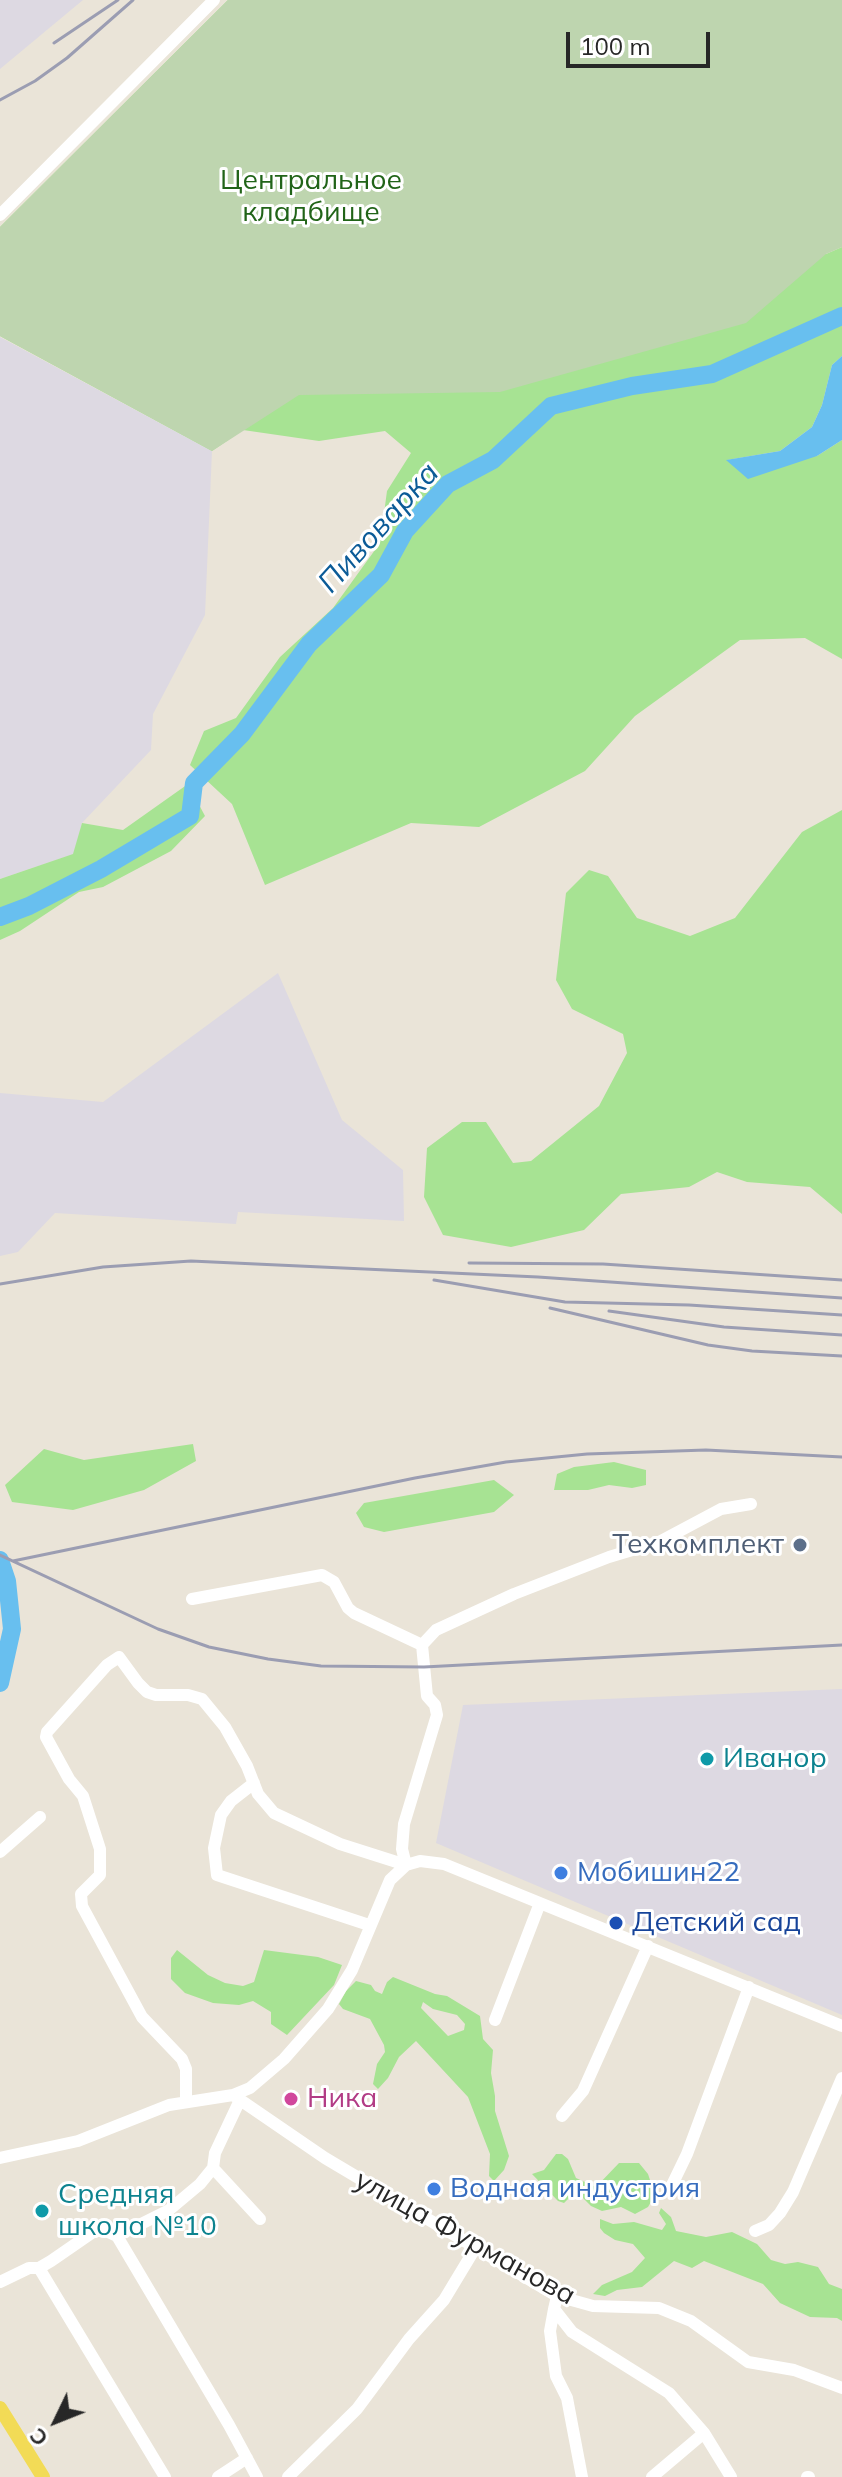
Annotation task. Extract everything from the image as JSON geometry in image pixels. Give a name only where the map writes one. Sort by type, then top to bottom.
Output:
[{"type":"main road","points":[[0,2408],[43,2477]]},
{"type":"street","points":[[0,215],[73,138],[214,0]]},
{"type":"street","points":[[406,1865],[402,1849],[404,1824],[437,1715],[435,1705],[427,1696],[422,1645],[436,1630],[514,1594],[609,1557],[659,1542],[721,1509],[751,1504]]},
{"type":"street","points":[[192,1599],[322,1575],[334,1582],[354,1613],[422,1645]]},
{"type":"street","points":[[186,2100],[186,2069],[182,2059],[142,2017],[82,1906],[81,1894],[100,1875],[100,1849],[83,1796],[69,1779],[46,1737],[47,1732],[107,1665],[119,1657],[147,1692],[202,1699],[225,1727],[258,1794],[274,1813],[340,1844],[406,1865]]},
{"type":"street","points":[[254,1783],[231,1801],[221,1815],[214,1848],[217,1875],[369,1925]]},
{"type":"street","points":[[0,1852],[40,1817]]},
{"type":"street","points":[[0,2158],[78,2141],[186,2100],[236,2098],[275,2067],[328,2009],[352,1970],[390,1880],[406,1865],[420,1861],[444,1864],[842,2026]]},
{"type":"street","points":[[495,2020],[540,1903]]},
{"type":"street","points":[[562,2116],[583,2091],[648,1946]]},
{"type":"street","points":[[672,2185],[691,2145],[749,1987]]},
{"type":"street","points":[[755,2231],[769,2225],[793,2192],[842,2078]]},
{"type":"street","points":[[117,2236],[169,2210],[200,2184],[213,2168],[215,2153],[236,2098]]},
{"type":"street","name":"улица Фурманова","points":[[236,2098],[325,2158],[557,2296],[593,2306],[659,2308],[691,2321],[748,2362],[794,2370],[842,2388]]},
{"type":"street","points":[[213,2168],[260,2219]]},
{"type":"street","points":[[0,2282],[29,2268],[39,2268],[93,2232],[102,2229],[117,2236],[257,2477]]},
{"type":"street","points":[[288,2477],[357,2409],[409,2339],[444,2300],[476,2247]]},
{"type":"street","points":[[39,2268],[165,2477]]},
{"type":"street","points":[[557,2296],[550,2331],[556,2376],[567,2398],[582,2477]]},
{"type":"street","points":[[554,2309],[572,2332],[669,2393],[704,2433],[731,2477]]},
{"type":"street","points":[[652,2477],[704,2433]]},
{"type":"street","points":[[218,2477],[247,2458]]},
{"type":"shaded area","points":[[0,0],[83,0],[0,69]]},
{"type":"shaded area","points":[[0,337],[212,451],[205,615],[153,714],[151,750],[82,823],[74,854],[0,879]]},
{"type":"shaded area","points":[[278,973],[342,1120],[403,1170],[404,1221],[238,1212],[236,1224],[55,1213],[18,1252],[0,1256],[0,1093],[103,1102]]},
{"type":"shaded area","points":[[842,1689],[842,2015],[436,1843],[463,1705]]},
{"type":"green space","points":[[228,0],[826,254],[842,247],[842,356],[832,365],[822,405],[812,427],[780,451],[727,460],[817,456],[842,440],[842,659],[805,638],[740,640],[635,716],[585,771],[479,827],[411,823],[265,885],[232,804],[190,765],[204,731],[236,718],[280,657],[333,608],[380,543],[387,491],[411,453],[385,431],[319,441],[243,430],[212,451],[0,336],[0,227]]},
{"type":"green space","name":"Центральное кладбище","points":[[228,0],[842,0],[842,247],[826,254],[746,323],[500,392],[299,395],[212,451],[0,336],[0,227]]},
{"type":"green space","points":[[188,784],[205,816],[171,851],[103,887],[79,892],[20,931],[0,940],[0,879],[73,854],[82,823],[123,830]]},
{"type":"green space","points":[[842,810],[842,1214],[810,1187],[747,1182],[717,1172],[689,1187],[621,1194],[584,1230],[511,1247],[443,1235],[424,1197],[427,1148],[462,1122],[486,1122],[513,1163],[531,1161],[599,1106],[627,1053],[623,1034],[572,1009],[556,980],[566,893],[589,870],[608,876],[637,918],[690,936],[735,918],[802,832]]},
{"type":"green space","points":[[193,1444],[196,1461],[144,1490],[73,1510],[12,1502],[5,1485],[44,1449],[84,1460]]},
{"type":"green space","points":[[614,1462],[646,1470],[646,1485],[554,1490],[557,1474],[574,1467]]},
{"type":"green space","points":[[494,1480],[514,1495],[494,1512],[384,1532],[364,1527],[356,1513],[364,1503]]},
{"type":"green space","points":[[177,1950],[208,1975],[225,1983],[243,1986],[254,1982],[264,1950],[318,1957],[342,1965],[334,1985],[287,2035],[271,2024],[271,2012],[253,2001],[239,2005],[213,2003],[185,1993],[171,1979],[171,1958]]},
{"type":"green space","points":[[393,1977],[447,1996],[480,2016],[483,2039],[493,2050],[491,2073],[495,2111],[509,2156],[504,2170],[494,2181],[489,2176],[490,2154],[468,2097],[416,2041],[399,2057],[378,2089],[373,2084],[377,2064],[385,2052],[384,2045],[370,2019],[343,2009],[339,2004],[356,1981],[371,1985],[382,1994]],"holes":[[[423,2002],[433,2009],[457,2015],[465,2024],[464,2030],[448,2036],[421,2008]]]},
{"type":"green space","points":[[556,2154],[568,2159],[576,2178],[596,2187],[619,2163],[639,2163],[648,2174],[655,2195],[648,2207],[635,2214],[621,2207],[602,2211],[582,2197],[569,2198],[564,2203],[558,2201],[532,2174],[544,2170]]},
{"type":"green space","points":[[661,2208],[671,2217],[676,2231],[706,2237],[732,2232],[757,2244],[771,2260],[818,2267],[829,2284],[842,2289],[842,2321],[810,2317],[780,2303],[763,2284],[704,2261],[692,2268],[674,2261],[642,2287],[617,2290],[605,2296],[593,2294],[602,2285],[632,2272],[645,2258],[633,2244],[615,2240],[604,2233],[600,2228],[600,2219],[613,2224],[634,2222],[662,2230],[666,2224],[659,2213]]},
{"type":"water","points":[[842,356],[842,440],[817,456],[748,479],[726,460],[780,451],[812,427],[822,405],[832,365]]},
{"type":"waterway","name":"Пивоварка","points":[[0,917],[29,906],[101,869],[190,816],[194,783],[242,734],[309,644],[381,575],[405,531],[448,484],[493,460],[551,406],[632,386],[712,374],[842,316]]},
{"type":"waterway","name":"Пивоварка","points":[[0,1560],[7,1581],[12,1629],[0,1683]]},
{"type":"railway","points":[[54,43],[118,0]]},
{"type":"railway","points":[[0,100],[35,81],[67,58],[133,0]]},
{"type":"railway","points":[[0,1284],[103,1267],[191,1261],[538,1277],[842,1298]]},
{"type":"railway","points":[[469,1263],[603,1264],[842,1280]]},
{"type":"railway","points":[[434,1280],[565,1302],[689,1305],[842,1315]]},
{"type":"railway","points":[[550,1308],[708,1345],[842,1356]]},
{"type":"railway","points":[[609,1311],[724,1327],[842,1335]]},
{"type":"railway","points":[[13,1561],[506,1462],[587,1454],[706,1450],[842,1457]]},
{"type":"railway","points":[[0,1555],[158,1629],[209,1647],[321,1666],[424,1667],[842,1645]]},
{"type":"place","name":"Техкомплект","points":[[800,1545]]},
{"type":"place","name":"Иванор","points":[[707,1759]]},
{"type":"place","name":"Мобишин22","points":[[561,1873]]},
{"type":"place","name":"Детский сад","points":[[616,1923]]},
{"type":"place","name":"Ника","points":[[291,2099]]},
{"type":"place","name":"Водная индустрия","points":[[434,2189]]},
{"type":"place","name":"Средняя школа №10","points":[[42,2211]]}]
